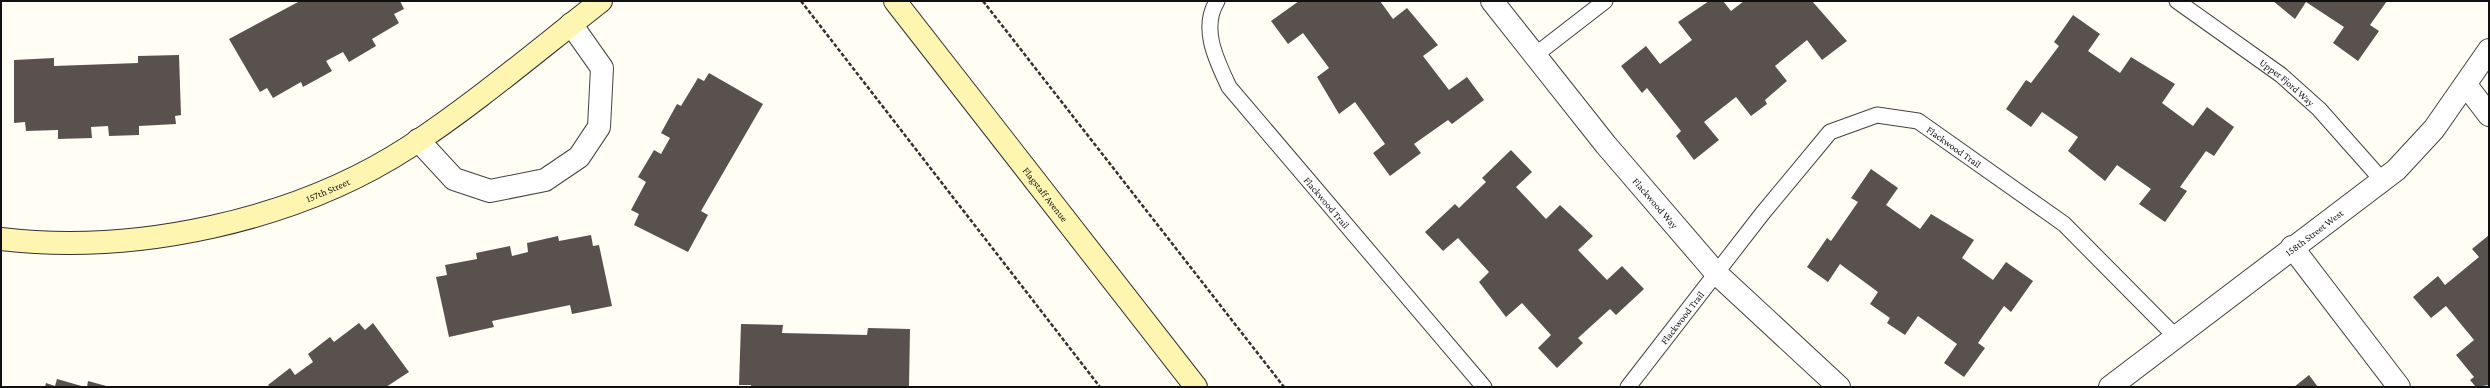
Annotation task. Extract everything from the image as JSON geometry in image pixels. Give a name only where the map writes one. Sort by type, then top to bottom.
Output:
[{"type":"street","name":"157th Street","points":[[1,239],[35,243],[101,241],[168,236],[233,221],[287,205],[349,180],[418,140],[601,1]]},
{"type":"street","name":"Flagstaff Avenue","points":[[895,1],[1196,387]]},
{"type":"street","name":"Flackwood Way","points":[[1492,1],[1534,56],[1606,145],[1716,273],[1839,387]]},
{"type":"street","points":[[418,140],[454,179],[490,191],[545,180],[579,157],[599,127],[602,68],[571,24]]},
{"type":"street","name":"158th Street West","points":[[2110,387],[2292,247],[2396,170],[2434,129],[2489,50]]},
{"type":"street","points":[[2466,85],[2489,115]]},
{"type":"street","points":[[2292,247],[2400,387]]},
{"type":"lane","name":"Flackwood Trail","points":[[1217,1],[1211,11],[1211,47],[1229,87],[1484,387]]},
{"type":"lane","points":[[1534,56],[1605,1]]},
{"type":"lane","name":"Upper Fjord Way","points":[[2176,1],[2281,75],[2319,110],[2382,180]]},
{"type":"lane","name":"Flackwood Trail","points":[[1628,387],[1716,273],[1830,132],[1877,115],[1918,121],[2064,224],[2175,336]]},
{"type":"path","points":[[801,1],[1100,387]]},
{"type":"path","points":[[983,1],[1284,387]]},
{"type":"building","points":[[300,1],[400,1],[404,9],[394,14],[399,23],[372,39],[376,46],[349,62],[343,52],[326,61],[332,71],[303,87],[301,82],[273,98],[267,88],[260,92],[229,39]]},
{"type":"building","points":[[1299,1],[1380,1],[1393,19],[1407,8],[1438,45],[1423,56],[1449,90],[1467,77],[1484,100],[1452,124],[1448,120],[1414,144],[1421,153],[1390,176],[1373,153],[1385,144],[1355,102],[1339,114],[1317,77],[1329,68],[1303,33],[1288,44],[1271,21]]},
{"type":"building","points":[[1709,1],[1723,1],[1731,11],[1744,1],[1812,1],[1847,41],[1822,60],[1807,40],[1775,66],[1787,81],[1765,100],[1767,104],[1751,116],[1736,97],[1704,122],[1719,140],[1694,160],[1676,136],[1681,131],[1647,88],[1642,93],[1621,66],[1646,46],[1660,64],[1692,40],[1678,22]]},
{"type":"building","points":[[2273,1],[2387,1],[2370,25],[2379,31],[2358,61],[2333,43],[2344,27],[2306,2],[2295,19]]},
{"type":"building","points":[[2073,15],[2100,34],[2088,51],[2120,73],[2131,57],[2175,84],[2162,103],[2193,126],[2207,107],[2234,127],[2214,156],[2206,151],[2180,187],[2187,191],[2165,222],[2139,204],[2151,189],[2117,165],[2105,181],[2068,151],[2078,137],[2042,112],[2031,127],[2006,109],[2026,80],[2031,83],[2059,46],[2054,42]]},
{"type":"building","points":[[179,55],[181,115],[175,116],[176,124],[139,126],[139,135],[109,136],[108,126],[91,127],[92,138],[58,139],[58,130],[26,131],[25,122],[14,123],[14,60],[54,58],[54,66],[138,63],[138,56]]},
{"type":"building","points":[[709,73],[763,104],[701,211],[708,215],[688,252],[634,225],[639,214],[631,210],[646,182],[638,177],[654,150],[661,154],[670,138],[661,133],[677,104],[681,106],[698,78],[704,81]]},
{"type":"building","points":[[1511,150],[1532,172],[1516,187],[1546,219],[1560,205],[1593,236],[1578,250],[1607,280],[1622,266],[1644,289],[1616,315],[1610,309],[1578,338],[1583,343],[1557,368],[1538,348],[1551,335],[1522,303],[1506,317],[1479,282],[1489,272],[1458,238],[1443,251],[1425,232],[1455,204],[1459,208],[1486,182],[1482,178]]},
{"type":"building","points":[[1871,169],[1898,188],[1886,205],[1920,229],[1931,214],[1974,240],[1962,258],[1993,280],[2006,262],[2033,281],[2011,312],[2004,306],[1978,343],[1985,348],[1964,377],[1944,363],[1957,344],[1918,316],[1905,335],[1887,323],[1890,318],[1870,304],[1878,292],[1840,264],[1828,282],[1807,267],[1827,238],[1831,241],[1858,202],[1851,198]]},
{"type":"building","points":[[591,235],[593,246],[599,245],[612,306],[572,314],[570,305],[492,321],[494,327],[449,337],[436,277],[447,275],[445,265],[477,259],[476,253],[510,246],[512,256],[528,252],[527,243],[558,236],[559,241]]},
{"type":"building","points":[[2489,235],[2489,385],[2476,387],[2470,380],[2474,377],[2456,355],[2474,340],[2446,306],[2431,318],[2413,297],[2438,276],[2445,285],[2479,257],[2472,249]]},
{"type":"building","points":[[359,323],[365,330],[373,323],[409,372],[386,387],[270,387],[268,385],[290,368],[295,375],[313,362],[308,354],[330,337],[334,342]]},
{"type":"building","points":[[741,324],[783,325],[782,333],[867,335],[868,328],[910,329],[909,387],[751,387],[751,385],[739,385]]},
{"type":"building","points":[[2309,375],[2318,387],[2294,387]]},
{"type":"building","points":[[57,379],[85,387],[45,387],[46,383],[55,386]]},
{"type":"building","points":[[88,381],[110,387],[87,387]]}]
